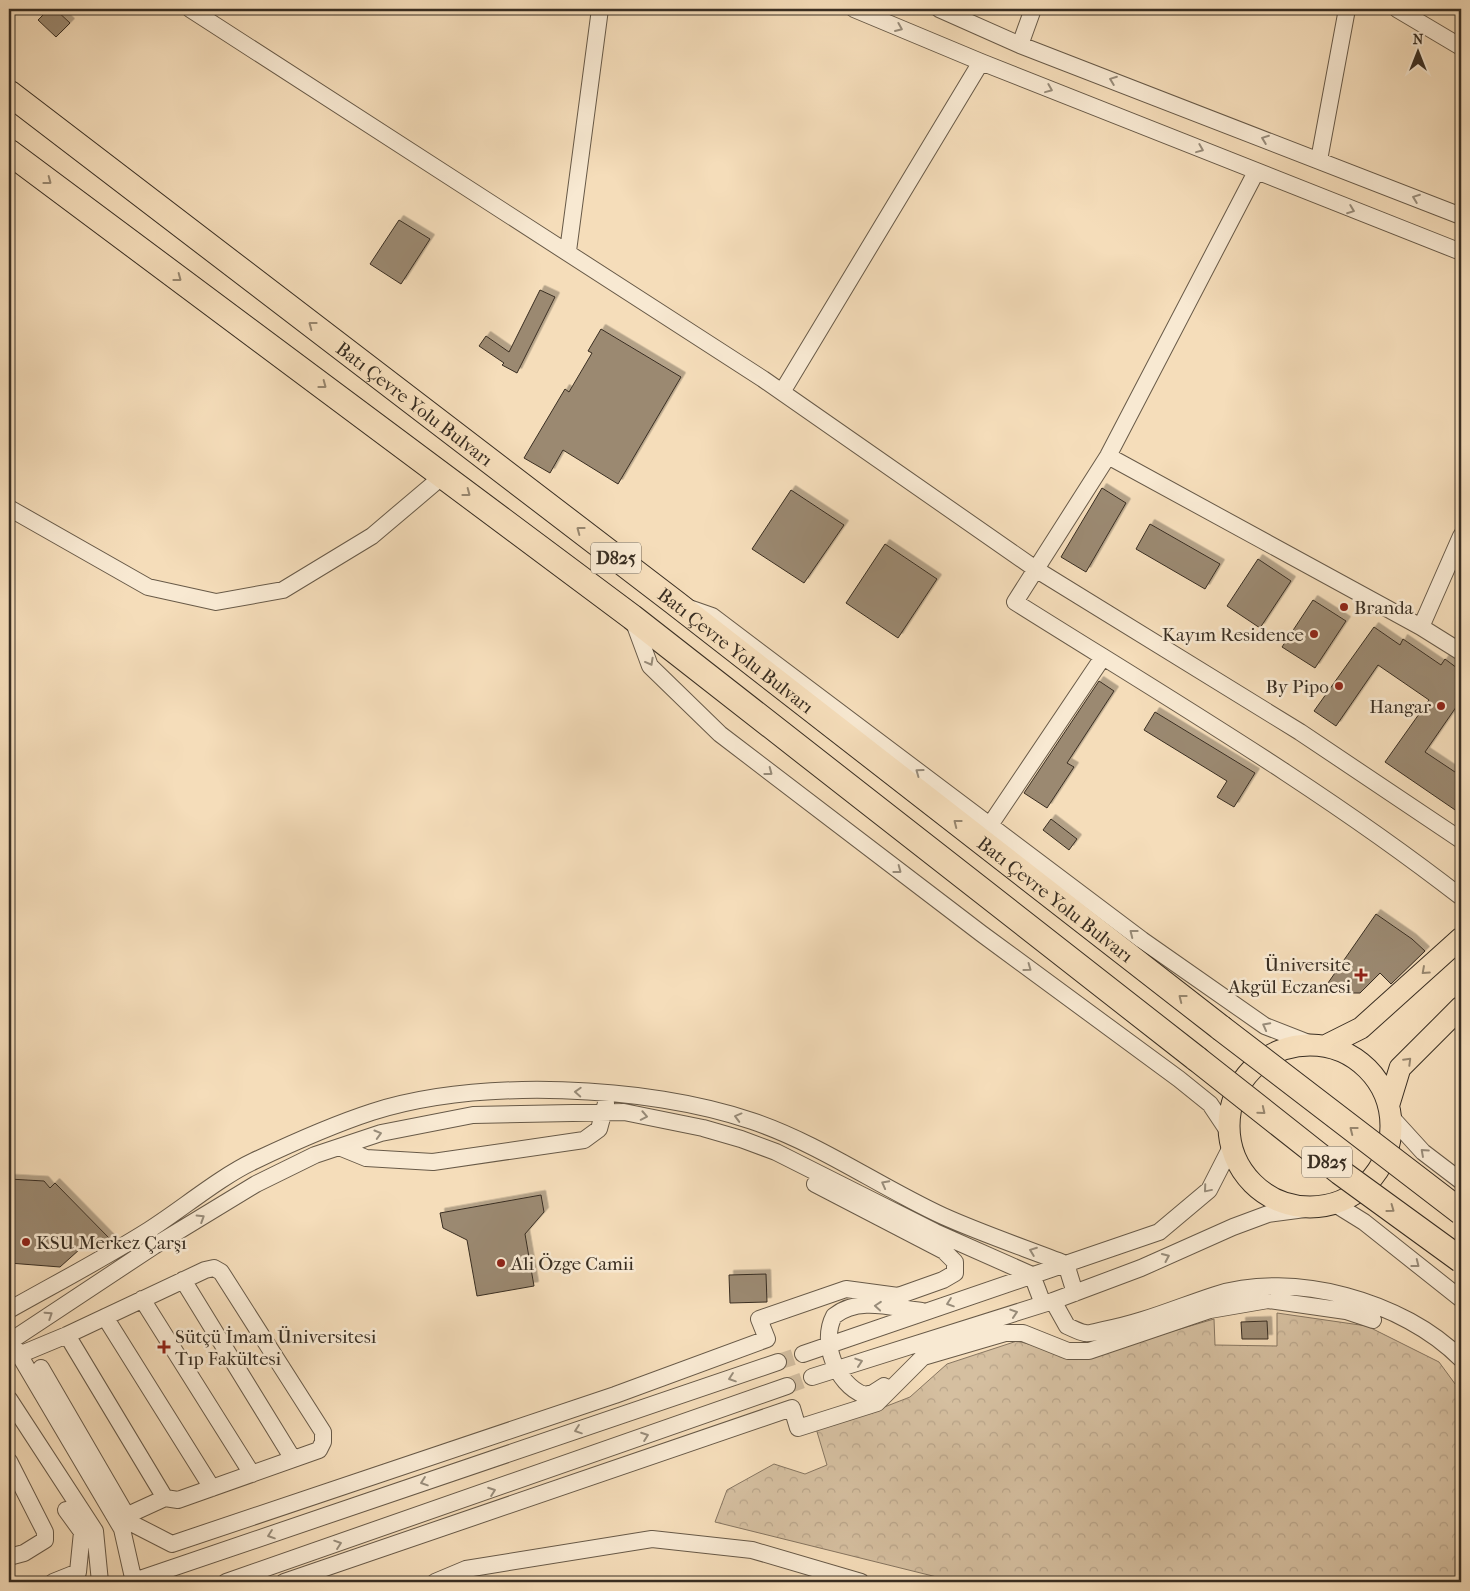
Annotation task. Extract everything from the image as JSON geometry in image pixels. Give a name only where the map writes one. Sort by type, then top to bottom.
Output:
[{"type":"highway","name":"Batı Çevre Yolu Bulvarı","points":[[9,94],[674,602],[1221,1028],[1461,1212]]},
{"type":"highway","name":"Batı Çevre Yolu Bulvarı","points":[[9,152],[632,617],[1340,1172],[1461,1260]]},
{"type":"main road","points":[[1461,938],[1361,1028],[1318,1045],[1285,1048],[1261,1061],[1242,1080],[1231,1104],[1230,1139],[1240,1169],[1255,1187],[1275,1200],[1289,1205],[1327,1206],[1360,1190],[1372,1180],[1384,1161],[1391,1140],[1390,1111],[1400,1068],[1461,1008]]},
{"type":"main road","points":[[1318,1045],[1343,1051],[1359,1060],[1372,1073],[1382,1088],[1390,1111]]},
{"type":"street","points":[[190,9],[568,251],[782,392],[1037,570],[1300,732],[1461,840]]},
{"type":"street","points":[[568,251],[600,9]]},
{"type":"street","points":[[854,9],[981,62],[1461,252]]},
{"type":"street","points":[[939,9],[1020,44],[1461,216]]},
{"type":"street","points":[[1020,44],[1033,9]]},
{"type":"street","points":[[1320,160],[1348,9]]},
{"type":"street","points":[[1396,9],[1461,48]]},
{"type":"street","points":[[782,392],[981,62]]},
{"type":"street","points":[[1256,172],[1108,456],[1015,602],[1193,713],[1402,852],[1461,897]]},
{"type":"street","points":[[1108,456],[1421,627],[1461,652]]},
{"type":"street","points":[[9,508],[148,587],[216,602],[284,590],[372,536],[444,475]]},
{"type":"street","points":[[1421,627],[1461,536]]},
{"type":"street","points":[[674,602],[712,616],[851,723],[990,824],[1142,940],[1258,1021],[1318,1045]]},
{"type":"street","points":[[632,617],[650,666],[720,734],[982,934],[1179,1079],[1210,1104],[1230,1139],[1209,1190],[1158,1232],[803,1354]]},
{"type":"street","points":[[990,824],[1103,658]]},
{"type":"street","points":[[9,1310],[147,1232],[252,1162],[372,1112],[425,1100],[474,1092],[548,1090],[608,1093],[706,1108],[750,1120],[798,1138],[943,1216],[1066,1264]]},
{"type":"street","points":[[339,1147],[366,1158],[433,1162],[584,1140],[599,1129],[608,1093]]},
{"type":"street","points":[[1390,1111],[1422,1152],[1461,1182]]},
{"type":"street","points":[[12,1344],[154,1246],[256,1184],[315,1155],[381,1133],[473,1116],[624,1112],[703,1128],[776,1152],[935,1232],[1032,1276],[1048,1302],[1067,1326],[1086,1333],[1127,1325],[1218,1294],[1258,1288],[1299,1288],[1346,1296],[1387,1310],[1426,1331],[1461,1359]]},
{"type":"street","points":[[12,1344],[122,1518],[172,1544],[615,1395],[767,1339],[759,1318],[846,1289],[898,1296],[943,1280],[955,1273],[955,1262],[944,1251],[815,1184]]},
{"type":"street","points":[[812,1377],[1075,1293],[1142,1268],[1233,1227],[1268,1214],[1327,1206],[1364,1222],[1461,1299]]},
{"type":"street","points":[[1066,1264],[1075,1293]]},
{"type":"street","points":[[12,1344],[66,1335],[183,1280],[214,1268],[221,1272],[322,1432],[322,1442],[319,1450],[178,1500],[165,1498],[122,1518]]},
{"type":"street","points":[[183,1280],[293,1459]]},
{"type":"street","points":[[142,1299],[252,1474]]},
{"type":"street","points":[[284,1582],[792,1408],[798,1428],[877,1403],[923,1357],[1005,1333],[1023,1333],[1068,1351],[1089,1351],[1210,1310],[1268,1300],[1346,1311],[1373,1320]]},
{"type":"street","points":[[926,1312],[882,1306],[851,1306],[834,1316],[827,1334],[828,1345],[838,1369],[856,1392],[864,1395],[873,1393],[896,1376],[932,1339]]},
{"type":"street","points":[[105,1317],[212,1488]]},
{"type":"street","points":[[66,1335],[165,1498]]},
{"type":"street","points":[[41,1368],[122,1518],[122,1529],[133,1582],[778,1362]]},
{"type":"street","points":[[226,1582],[787,1386]]},
{"type":"street","points":[[9,1399],[95,1531],[100,1582]]},
{"type":"street","points":[[9,1460],[45,1532],[45,1540],[37,1547],[11,1552]]},
{"type":"street","points":[[53,1582],[78,1572],[82,1532],[66,1510]]},
{"type":"street","points":[[435,1582],[466,1569],[652,1539],[752,1550],[861,1582]]},
{"type":"green space","points":[[1277,1313],[1367,1326],[1439,1362],[1461,1392],[1461,1582],[957,1582],[715,1522],[727,1490],[774,1464],[805,1474],[827,1465],[815,1425],[869,1413],[910,1397],[947,1364],[1017,1341],[1081,1358],[1214,1319],[1215,1345],[1277,1346]]},
{"type":"building","points":[[49,9],[55,9],[70,23],[56,37],[38,20]]},
{"type":"building","points":[[399,220],[430,239],[401,284],[370,264]]},
{"type":"building","points":[[540,290],[555,297],[517,373],[502,365],[504,363],[479,346],[486,336],[509,352]]},
{"type":"building","points":[[601,329],[681,377],[618,484],[563,450],[550,473],[524,458],[565,389],[569,392],[592,353],[588,351]]},
{"type":"building","points":[[1102,488],[1126,503],[1086,572],[1061,557]]},
{"type":"building","points":[[791,490],[844,525],[804,583],[752,549]]},
{"type":"building","points":[[1150,524],[1220,564],[1205,589],[1136,549]]},
{"type":"building","points":[[885,544],[937,579],[898,638],[846,603]]},
{"type":"building","points":[[1258,559],[1291,581],[1260,628],[1227,606]]},
{"type":"building","name":"Kayım Residence","points":[[1313,600],[1346,621],[1315,668],[1282,647]]},
{"type":"building","name":"Hangar","points":[[1374,627],[1400,645],[1403,639],[1441,665],[1445,659],[1461,671],[1461,700],[1425,752],[1461,776],[1461,814],[1385,762],[1429,700],[1378,665],[1336,726],[1314,711]]},
{"type":"building","points":[[1099,681],[1114,691],[1067,763],[1074,767],[1047,808],[1024,793]]},
{"type":"building","points":[[1155,712],[1255,773],[1234,807],[1217,797],[1227,781],[1144,730]]},
{"type":"building","points":[[1051,819],[1077,839],[1069,850],[1043,830]]},
{"type":"building","points":[[1376,914],[1412,939],[1425,951],[1391,984],[1380,973],[1360,993],[1321,993]]},
{"type":"building","points":[[9,1179],[44,1181],[50,1188],[55,1183],[110,1239],[98,1249],[90,1240],[60,1267],[9,1263]]},
{"type":"building","name":"Ali Özge Camii","points":[[541,1195],[544,1212],[525,1234],[534,1286],[477,1296],[467,1240],[443,1228],[440,1213]]},
{"type":"building","points":[[766,1274],[767,1302],[730,1303],[729,1275]]},
{"type":"building","points":[[1267,1321],[1268,1339],[1242,1339],[1241,1322]]},
{"type":"tunnel","points":[[778,1362],[803,1354]]},
{"type":"tunnel","points":[[787,1386],[812,1377]]},
{"type":"place","name":"Branda","points":[[1344,607]]},
{"type":"place","name":"Kayım Residence","points":[[1314,634]]},
{"type":"place","name":"By Pipo","points":[[1339,686]]},
{"type":"place","name":"Hangar","points":[[1441,706]]},
{"type":"place","name":"Üniversite Akgül Eczanesi","points":[[1361,975]]},
{"type":"place","name":"KSU Merkez Çarşı","points":[[26,1242]]},
{"type":"place","name":"Ali Özge Camii","points":[[501,1263]]},
{"type":"place","name":"Sütçü İmam Üniversitesi Tıp Fakültesi","points":[[164,1347]]}]
